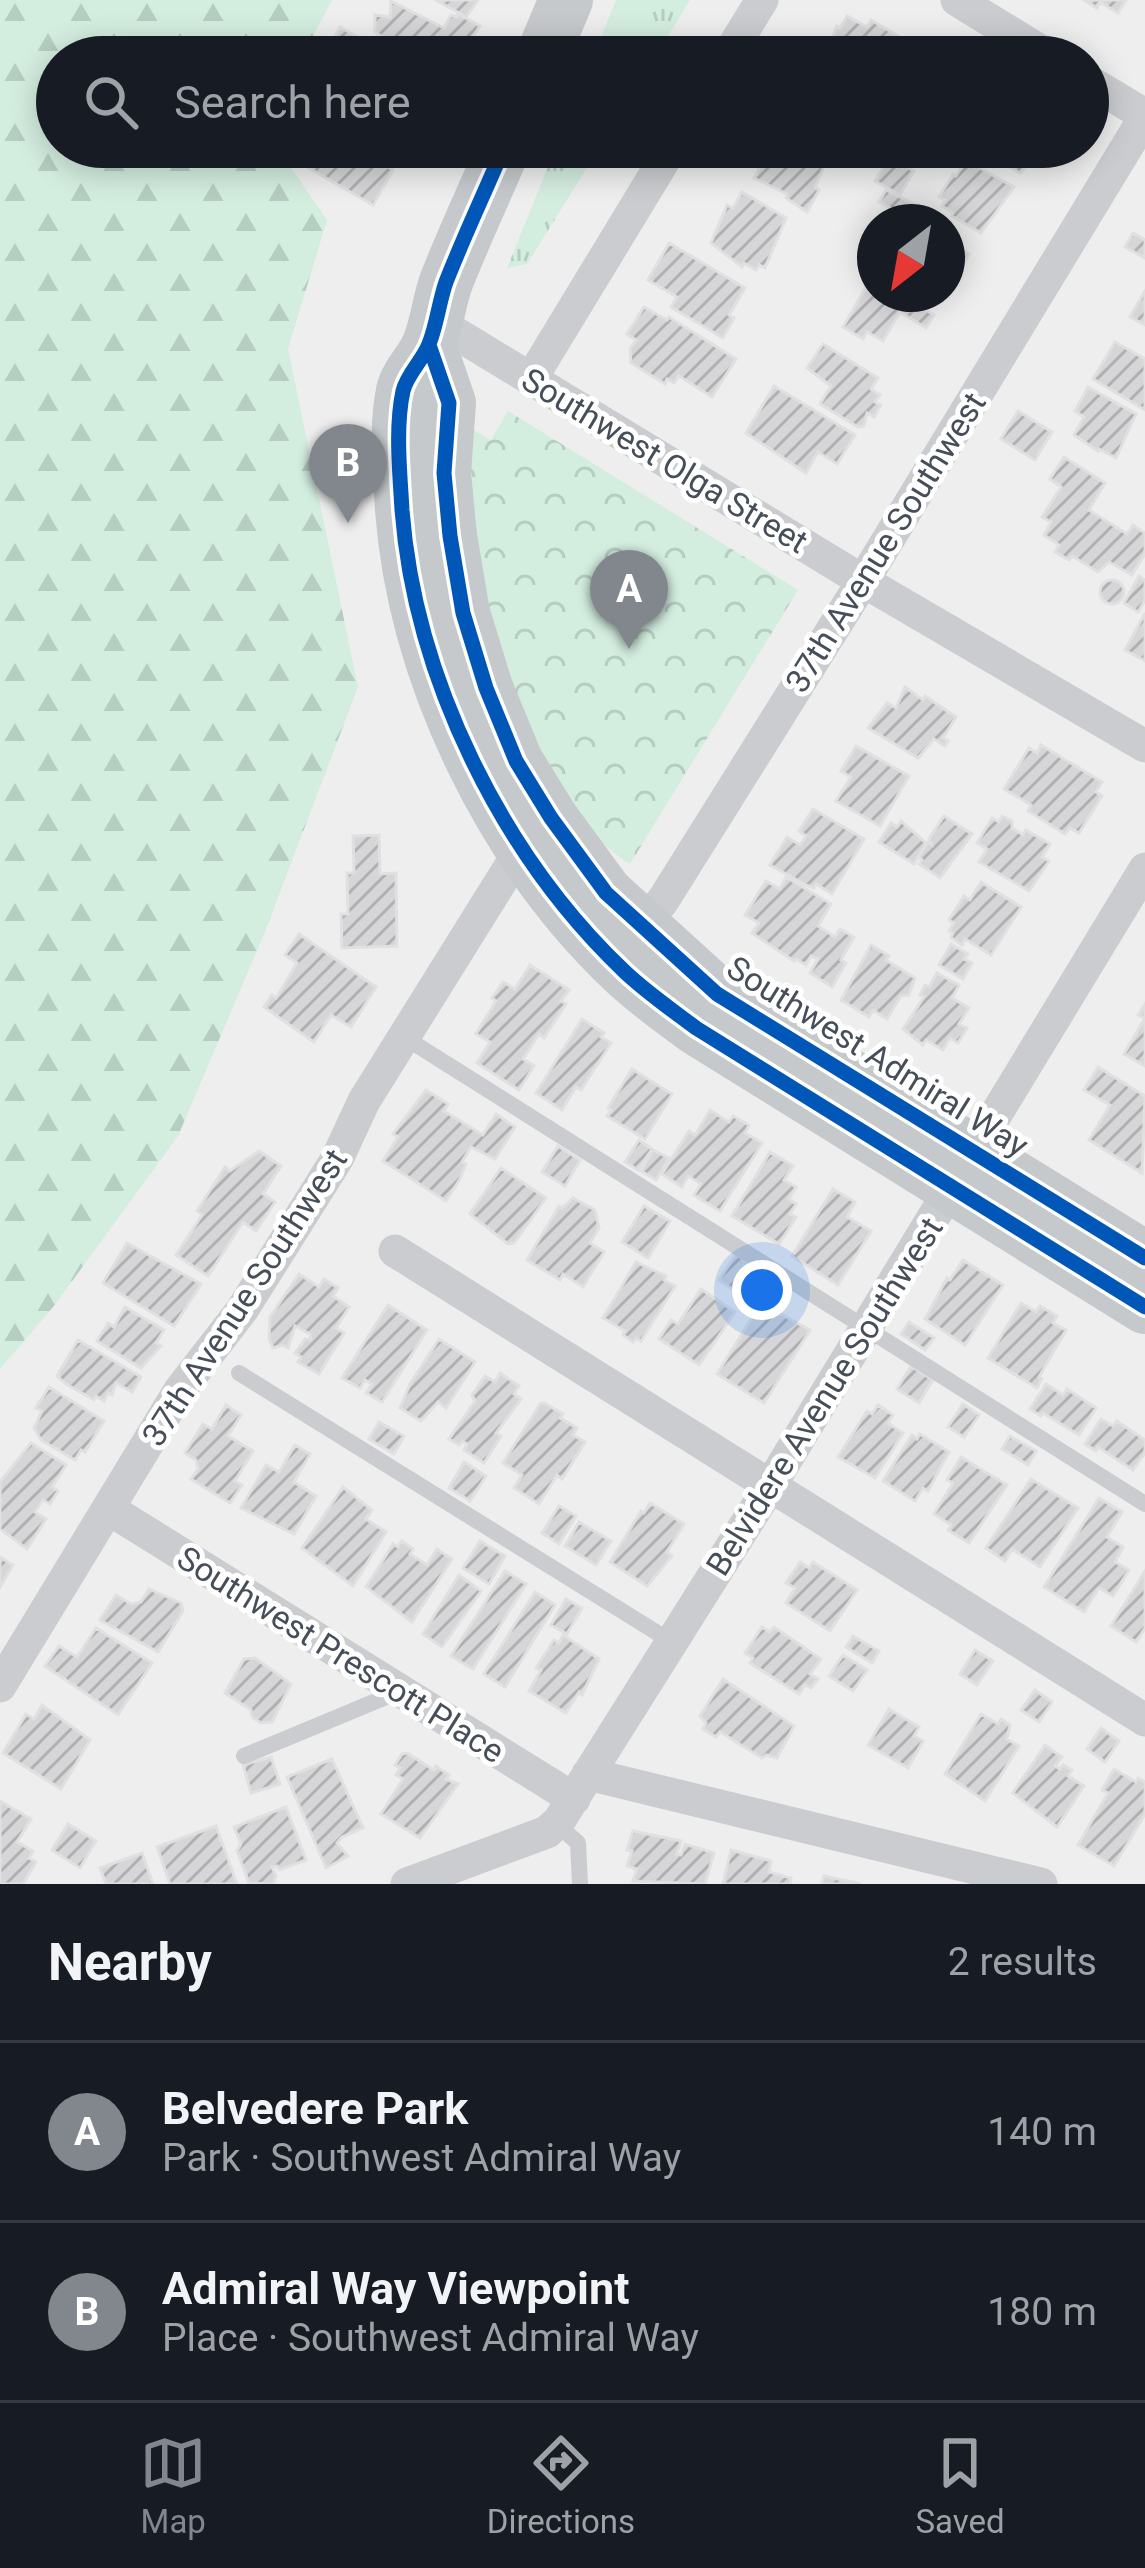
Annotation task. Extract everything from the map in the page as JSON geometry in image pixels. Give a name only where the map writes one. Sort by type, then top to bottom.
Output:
[{"type":"main road","points":[[551,36],[566,0]]},
{"type":"main road","name":"Southwest Admiral Way","points":[[495,168],[445,286],[432,333],[403,389],[400,471],[405,541],[422,628],[447,706],[482,781],[578,923],[622,939]]},
{"type":"main road","name":"Southwest Admiral Way","points":[[432,333],[449,403],[444,473],[450,536],[464,613],[486,688],[516,761],[550,818],[606,893],[622,939],[625,973],[695,1028],[963,1170],[1145,1258]]},
{"type":"main road","name":"Southwest Admiral Way","points":[[963,1170],[1145,1307]]},
{"type":"street","points":[[740,36],[762,0]]},
{"type":"street","points":[[956,0],[1015,36]]},
{"type":"street","points":[[1109,94],[1145,116]]},
{"type":"street","name":"37th Avenue Southwest","points":[[622,939],[662,902],[1145,116]]},
{"type":"street","points":[[531,379],[659,168]]},
{"type":"street","name":"Southwest Olga Street","points":[[432,333],[531,379],[1145,746]]},
{"type":"street","name":"37th Avenue Southwest","points":[[0,1686],[180,1390],[254,1292],[337,1159],[364,1101],[523,845]]},
{"type":"street","name":"Belvidere Avenue Southwest","points":[[573,1799],[770,1486],[1145,868]]},
{"type":"street","points":[[394,1251],[1145,1720]]},
{"type":"street","name":"Southwest Prescott Place","points":[[109,1509],[573,1799],[1041,1884]]},
{"type":"street","points":[[407,1884],[547,1832],[573,1799]]},
{"type":"lane","points":[[404,1037],[1145,1504]]},
{"type":"lane","points":[[239,1373],[672,1642]]},
{"type":"lane","points":[[244,1756],[400,1692]]},
{"type":"lane","points":[[573,1799],[580,1884]]},
{"type":"green space","points":[[0,0],[332,0],[313,36],[36,36],[36,168],[291,168],[327,220],[288,349],[358,687],[265,932],[178,1136],[54,1306],[0,1369]]},
{"type":"green space","points":[[616,0],[690,0],[668,36],[601,36]]},
{"type":"green space","points":[[547,168],[587,168],[527,264],[507,268]]},
{"type":"green space","points":[[508,411],[798,590],[630,864],[600,840],[547,770],[507,682],[480,595],[468,525],[468,427],[491,440]]},
{"type":"building","points":[[436,0],[478,0],[466,17]]},
{"type":"building","points":[[1084,0],[1126,0],[1118,13],[1100,2],[1097,8]]},
{"type":"building","points":[[391,1],[444,28],[451,15],[458,14],[480,26],[474,36],[381,36],[375,32],[375,15],[390,17]]},
{"type":"building","points":[[847,16],[867,27],[871,20],[898,36],[833,36]]},
{"type":"building","points":[[340,27],[356,36],[335,36]]},
{"type":"building","points":[[309,168],[390,168],[373,205]]},
{"type":"building","points":[[759,168],[823,168],[815,187],[819,190],[807,212],[786,198],[787,194],[754,178]]},
{"type":"building","points":[[883,168],[914,171],[900,195],[875,181]]},
{"type":"building","points":[[961,168],[980,168],[1014,187],[981,233],[965,224],[965,204],[943,204],[945,200],[939,197]]},
{"type":"building","points":[[886,190],[914,204],[883,204],[879,202]]},
{"type":"building","points":[[742,192],[786,218],[765,268],[759,265],[756,270],[744,263],[742,267],[711,243],[727,205],[733,208]]},
{"type":"building","points":[[1133,233],[1145,240],[1145,258],[1125,247]]},
{"type":"building","points":[[669,243],[745,288],[729,315],[734,318],[723,338],[671,307],[677,297],[648,280]]},
{"type":"building","points":[[1145,291],[1145,325],[1130,317]]},
{"type":"building","points":[[857,303],[857,312],[900,312],[883,341],[867,332],[863,339],[843,327]]},
{"type":"building","points":[[644,307],[736,359],[712,397],[679,376],[665,384],[631,363],[630,349],[636,340],[627,334]]},
{"type":"building","points":[[900,312],[934,315],[926,328]]},
{"type":"building","points":[[1115,342],[1145,359],[1145,410],[1093,379]]},
{"type":"building","points":[[823,344],[878,378],[871,389],[880,395],[875,402],[881,405],[874,417],[867,413],[864,426],[820,404],[831,386],[807,368]]},
{"type":"building","points":[[774,386],[855,435],[837,464],[818,452],[806,473],[746,433]]},
{"type":"building","points":[[1088,387],[1136,414],[1116,458],[1074,435],[1084,417],[1075,411]]},
{"type":"building","points":[[1018,411],[1052,432],[1035,460],[1001,439]]},
{"type":"building","points":[[1064,457],[1105,483],[1089,510],[1127,534],[1133,525],[1145,533],[1145,554],[1132,575],[1109,562],[1098,572],[1072,556],[1069,560],[1055,552],[1059,545],[1044,535],[1051,522],[1042,517],[1061,487],[1050,479]]},
{"type":"building","points":[[1139,576],[1145,580],[1145,600],[1138,612],[1124,603]]},
{"type":"building","points":[[1112,580],[1124,592],[1112,604],[1100,592]]},
{"type":"building","points":[[1145,613],[1145,661],[1125,650]]},
{"type":"building","points":[[905,687],[956,717],[943,738],[948,741],[945,746],[934,739],[918,758],[868,728],[887,703],[896,708]]},
{"type":"building","points":[[1041,745],[1102,782],[1096,792],[1102,796],[1079,833],[1070,828],[1065,834],[1004,789],[1029,748],[1037,753]]},
{"type":"building","points":[[856,746],[909,776],[880,826],[836,801],[851,777],[841,771]]},
{"type":"building","points":[[813,809],[864,839],[832,894],[770,865],[787,837],[800,845],[806,836],[799,831]]},
{"type":"building","points":[[944,816],[972,834],[940,878],[919,864],[918,857],[931,844],[929,839]]},
{"type":"building","points":[[1002,816],[1023,835],[1026,830],[1050,844],[1042,857],[1049,861],[1029,891],[979,862],[987,849],[977,843],[992,818],[999,822]]},
{"type":"building","points":[[901,821],[926,843],[914,864],[879,842],[891,823],[897,827]]},
{"type":"building","points":[[379,835],[380,874],[396,873],[397,946],[342,948],[341,914],[348,914],[347,873],[354,873],[353,836]]},
{"type":"building","points":[[786,877],[831,904],[818,926],[835,937],[840,929],[854,937],[832,987],[810,973],[818,959],[811,956],[806,965],[794,961],[752,933],[759,923],[745,915],[766,881],[780,889]]},
{"type":"building","points":[[981,882],[1021,907],[991,955],[965,939],[962,945],[949,931],[954,923],[949,920],[964,896],[970,900]]},
{"type":"building","points":[[299,934],[376,987],[351,1027],[331,1015],[314,1042],[264,1007],[272,995],[276,998],[297,963],[285,955]]},
{"type":"building","points":[[951,944],[968,954],[964,959],[972,963],[963,979],[939,965]]},
{"type":"building","points":[[871,945],[915,978],[909,995],[901,996],[887,1019],[873,1010],[869,1017],[841,1000]]},
{"type":"building","points":[[530,965],[569,990],[561,1001],[566,1004],[544,1038],[539,1034],[523,1059],[534,1066],[519,1090],[477,1063],[490,1042],[476,1034],[503,982],[515,989]]},
{"type":"building","points":[[937,973],[959,985],[952,998],[969,1008],[959,1024],[967,1028],[958,1043],[950,1038],[943,1050],[926,1040],[923,1045],[903,1029],[924,997],[920,995],[925,985],[929,987]]},
{"type":"building","points":[[1145,1018],[1145,1066],[1124,1054]]},
{"type":"building","points":[[582,1019],[611,1043],[562,1110],[536,1093]]},
{"type":"building","points":[[1098,1067],[1145,1096],[1142,1173],[1089,1140],[1110,1105],[1084,1090]]},
{"type":"building","points":[[632,1069],[672,1094],[645,1139],[607,1116]]},
{"type":"building","points":[[426,1090],[448,1104],[444,1111],[483,1135],[496,1114],[515,1127],[495,1159],[471,1147],[446,1201],[383,1161],[398,1137],[393,1134]]},
{"type":"building","points":[[710,1110],[729,1122],[733,1116],[749,1125],[745,1133],[762,1143],[720,1211],[694,1195],[701,1184],[688,1176],[682,1187],[662,1174],[689,1131],[695,1135]]},
{"type":"building","points":[[639,1140],[652,1149],[638,1170],[625,1162]]},
{"type":"building","points":[[558,1146],[580,1160],[565,1186],[542,1172]]},
{"type":"building","points":[[653,1150],[669,1158],[656,1180],[641,1171]]},
{"type":"building","points":[[259,1151],[281,1166],[263,1194],[275,1202],[256,1231],[243,1222],[208,1276],[176,1255],[225,1167],[230,1171]]},
{"type":"building","points":[[770,1152],[793,1166],[784,1180],[796,1187],[789,1199],[796,1204],[790,1214],[796,1217],[779,1244],[732,1216]]},
{"type":"building","points":[[501,1168],[546,1198],[514,1243],[508,1244],[470,1214]]},
{"type":"building","points":[[833,1189],[855,1202],[847,1217],[871,1231],[838,1285],[792,1256]]},
{"type":"building","points":[[573,1198],[595,1210],[599,1228],[590,1243],[604,1252],[583,1287],[563,1274],[560,1280],[527,1260],[559,1206]]},
{"type":"building","points":[[644,1206],[670,1221],[648,1258],[622,1242]]},
{"type":"building","points":[[127,1243],[201,1284],[174,1326],[103,1283]]},
{"type":"building","points":[[736,1254],[768,1276],[751,1302],[719,1280]]},
{"type":"building","points":[[963,1260],[1003,1285],[965,1345],[925,1319],[947,1278]]},
{"type":"building","points":[[636,1262],[666,1276],[664,1280],[675,1286],[641,1341],[633,1342],[603,1318]]},
{"type":"building","points":[[299,1274],[319,1287],[324,1279],[338,1288],[333,1296],[349,1307],[336,1328],[344,1333],[319,1374],[298,1362],[301,1357],[295,1353],[305,1339],[311,1339],[310,1334],[295,1326],[288,1348],[273,1348],[269,1339],[270,1317]]},
{"type":"building","points":[[701,1289],[735,1312],[699,1365],[659,1339],[671,1320],[678,1324]]},
{"type":"building","points":[[761,1303],[810,1330],[764,1403],[717,1374]]},
{"type":"building","points":[[1021,1303],[1036,1312],[1040,1306],[1057,1316],[1053,1323],[1066,1330],[1037,1388],[988,1358]]},
{"type":"building","points":[[388,1305],[427,1330],[382,1402],[366,1393],[372,1384],[365,1380],[360,1388],[342,1378]]},
{"type":"building","points":[[125,1307],[164,1330],[156,1343],[161,1346],[141,1368],[97,1341],[108,1323],[114,1327]]},
{"type":"building","points":[[909,1322],[934,1338],[925,1350],[901,1334]]},
{"type":"building","points":[[439,1339],[475,1362],[446,1408],[438,1402],[421,1421],[400,1408]]},
{"type":"building","points":[[78,1340],[141,1377],[132,1392],[116,1383],[112,1395],[108,1393],[104,1401],[96,1396],[94,1400],[57,1376]]},
{"type":"building","points":[[911,1366],[933,1380],[919,1403],[897,1389]]},
{"type":"building","points":[[500,1373],[519,1386],[514,1394],[521,1399],[496,1433],[501,1436],[484,1463],[464,1450],[467,1444],[449,1439],[475,1401],[472,1395],[485,1376],[495,1382]]},
{"type":"building","points":[[1046,1384],[1063,1395],[1067,1389],[1096,1408],[1079,1435],[1030,1409]]},
{"type":"building","points":[[49,1387],[104,1421],[75,1460],[41,1440],[34,1428],[42,1411],[36,1408]]},
{"type":"building","points":[[544,1403],[563,1414],[560,1418],[577,1428],[573,1435],[585,1442],[539,1504],[514,1488],[522,1475],[503,1463]]},
{"type":"building","points":[[963,1404],[979,1415],[964,1437],[948,1427]]},
{"type":"building","points":[[226,1405],[241,1415],[228,1436],[253,1451],[235,1481],[242,1485],[230,1503],[191,1479],[198,1469],[196,1460],[185,1453],[203,1424],[212,1429]]},
{"type":"building","points":[[878,1405],[893,1415],[888,1423],[903,1433],[875,1478],[838,1457],[867,1411],[872,1414]]},
{"type":"building","points":[[1101,1419],[1113,1426],[1117,1421],[1145,1440],[1145,1453],[1133,1470],[1085,1444]]},
{"type":"building","points":[[379,1422],[404,1436],[394,1454],[369,1439]]},
{"type":"building","points":[[920,1434],[949,1452],[928,1491],[923,1488],[915,1501],[883,1481],[912,1435],[917,1439]]},
{"type":"building","points":[[1010,1436],[1036,1451],[1028,1465],[1002,1449]]},
{"type":"building","points":[[31,1443],[66,1465],[52,1487],[58,1491],[50,1504],[43,1500],[35,1512],[46,1519],[27,1549],[0,1529],[0,1482]]},
{"type":"building","points":[[295,1445],[310,1454],[294,1482],[316,1496],[294,1534],[241,1508],[266,1465],[279,1472]]},
{"type":"building","points":[[961,1457],[1007,1485],[969,1543],[934,1514],[953,1483],[947,1480]]},
{"type":"building","points":[[464,1462],[486,1476],[470,1501],[449,1488]]},
{"type":"building","points":[[1031,1479],[1078,1508],[1040,1567],[1012,1549],[1005,1561],[986,1548]]},
{"type":"building","points":[[343,1487],[372,1510],[366,1519],[386,1532],[353,1586],[302,1548]]},
{"type":"building","points":[[1099,1498],[1122,1512],[1107,1537],[1123,1547],[1115,1562],[1129,1570],[1113,1596],[1099,1588],[1084,1612],[1044,1587]]},
{"type":"building","points":[[650,1503],[684,1524],[667,1552],[672,1556],[647,1586],[610,1562]]},
{"type":"building","points":[[559,1506],[576,1516],[559,1544],[542,1533]]},
{"type":"building","points":[[579,1522],[611,1541],[596,1565],[565,1546]]},
{"type":"building","points":[[402,1541],[413,1549],[410,1554],[427,1565],[437,1549],[452,1559],[412,1622],[366,1587],[393,1544],[398,1547]]},
{"type":"building","points":[[480,1541],[505,1556],[489,1584],[463,1568]]},
{"type":"building","points":[[0,1557],[13,1565],[0,1587]]},
{"type":"building","points":[[800,1562],[809,1568],[813,1562],[857,1590],[830,1631],[786,1603],[795,1588],[786,1583]]},
{"type":"building","points":[[505,1571],[526,1584],[473,1669],[451,1656]]},
{"type":"building","points":[[1145,1571],[1145,1628],[1136,1642],[1111,1626]]},
{"type":"building","points":[[459,1575],[481,1591],[442,1647],[423,1634]]},
{"type":"building","points":[[149,1589],[181,1603],[183,1611],[158,1652],[100,1620],[116,1595],[131,1604],[141,1602]]},
{"type":"building","points":[[535,1592],[555,1605],[505,1687],[484,1674]]},
{"type":"building","points":[[566,1599],[582,1608],[567,1634],[551,1625]]},
{"type":"building","points":[[762,1627],[770,1632],[774,1627],[821,1659],[810,1674],[818,1679],[811,1688],[805,1685],[799,1694],[750,1663],[753,1658],[745,1653]]},
{"type":"building","points":[[96,1628],[152,1663],[118,1715],[45,1666],[59,1646],[77,1657]]},
{"type":"building","points":[[563,1635],[599,1659],[582,1695],[579,1692],[566,1713],[529,1691],[541,1670],[536,1668],[554,1640],[559,1643]]},
{"type":"building","points":[[853,1636],[879,1651],[872,1663],[846,1647]]},
{"type":"building","points":[[975,1650],[993,1661],[977,1685],[960,1674]]},
{"type":"building","points":[[843,1655],[867,1670],[853,1691],[829,1676]]},
{"type":"building","points":[[255,1658],[291,1684],[272,1722],[261,1723],[225,1693],[244,1659]]},
{"type":"building","points":[[723,1679],[794,1726],[777,1758],[762,1758],[720,1732],[716,1737],[703,1729],[706,1723],[700,1716]]},
{"type":"building","points":[[1035,1690],[1052,1702],[1039,1722],[1021,1710]]},
{"type":"building","points":[[42,1705],[90,1740],[61,1789],[3,1753],[26,1714],[34,1719]]},
{"type":"building","points":[[889,1709],[919,1727],[914,1736],[923,1741],[908,1768],[868,1745]]},
{"type":"building","points":[[981,1714],[1010,1725],[1007,1739],[1019,1746],[985,1801],[945,1774]]},
{"type":"building","points":[[1101,1728],[1119,1741],[1105,1762],[1087,1749]]},
{"type":"building","points":[[1045,1745],[1062,1757],[1055,1766],[1072,1770],[1068,1776],[1084,1786],[1057,1827],[1013,1793]]},
{"type":"building","points":[[407,1753],[434,1770],[436,1766],[449,1775],[446,1779],[458,1784],[420,1838],[381,1814],[403,1779],[396,1775],[400,1768],[395,1765]]},
{"type":"building","points":[[271,1757],[280,1784],[251,1793],[243,1765]]},
{"type":"building","points":[[332,1759],[363,1828],[342,1837],[337,1843],[348,1856],[326,1868],[287,1777]]},
{"type":"building","points":[[1114,1769],[1145,1782],[1145,1814],[1114,1866],[1078,1845],[1108,1793],[1102,1790]]},
{"type":"building","points":[[0,1801],[31,1819],[17,1842],[33,1851],[29,1858],[36,1862],[23,1884],[0,1884]]},
{"type":"building","points":[[286,1807],[306,1860],[279,1870],[272,1867],[273,1884],[249,1883],[234,1827]]},
{"type":"building","points":[[68,1824],[96,1841],[80,1868],[52,1850]]},
{"type":"building","points":[[216,1826],[237,1884],[170,1884],[157,1847]]},
{"type":"building","points":[[633,1831],[681,1841],[677,1854],[681,1855],[685,1844],[714,1853],[705,1884],[633,1881],[637,1869],[627,1866],[632,1851],[627,1850]]},
{"type":"building","points":[[731,1850],[771,1861],[769,1872],[791,1878],[790,1884],[723,1884]]},
{"type":"building","points":[[142,1853],[153,1884],[106,1884],[100,1868]]},
{"type":"building","points":[[824,1876],[861,1884],[822,1884]]},
{"type":"cycle path","points":[[495,168],[446,282],[429,344],[405,385],[399,435],[410,573],[425,637],[472,760],[504,818],[580,925],[659,1001],[1145,1307]]},
{"type":"cycle path","points":[[429,345],[449,403],[444,473],[450,536],[463,613],[486,688],[516,761],[606,893],[717,994],[1145,1258]]},
{"type":"place","name":"Admiral Way Viewpoint","points":[[348,523]]},
{"type":"place","name":"Belvedere Park","points":[[629,649]]}]
